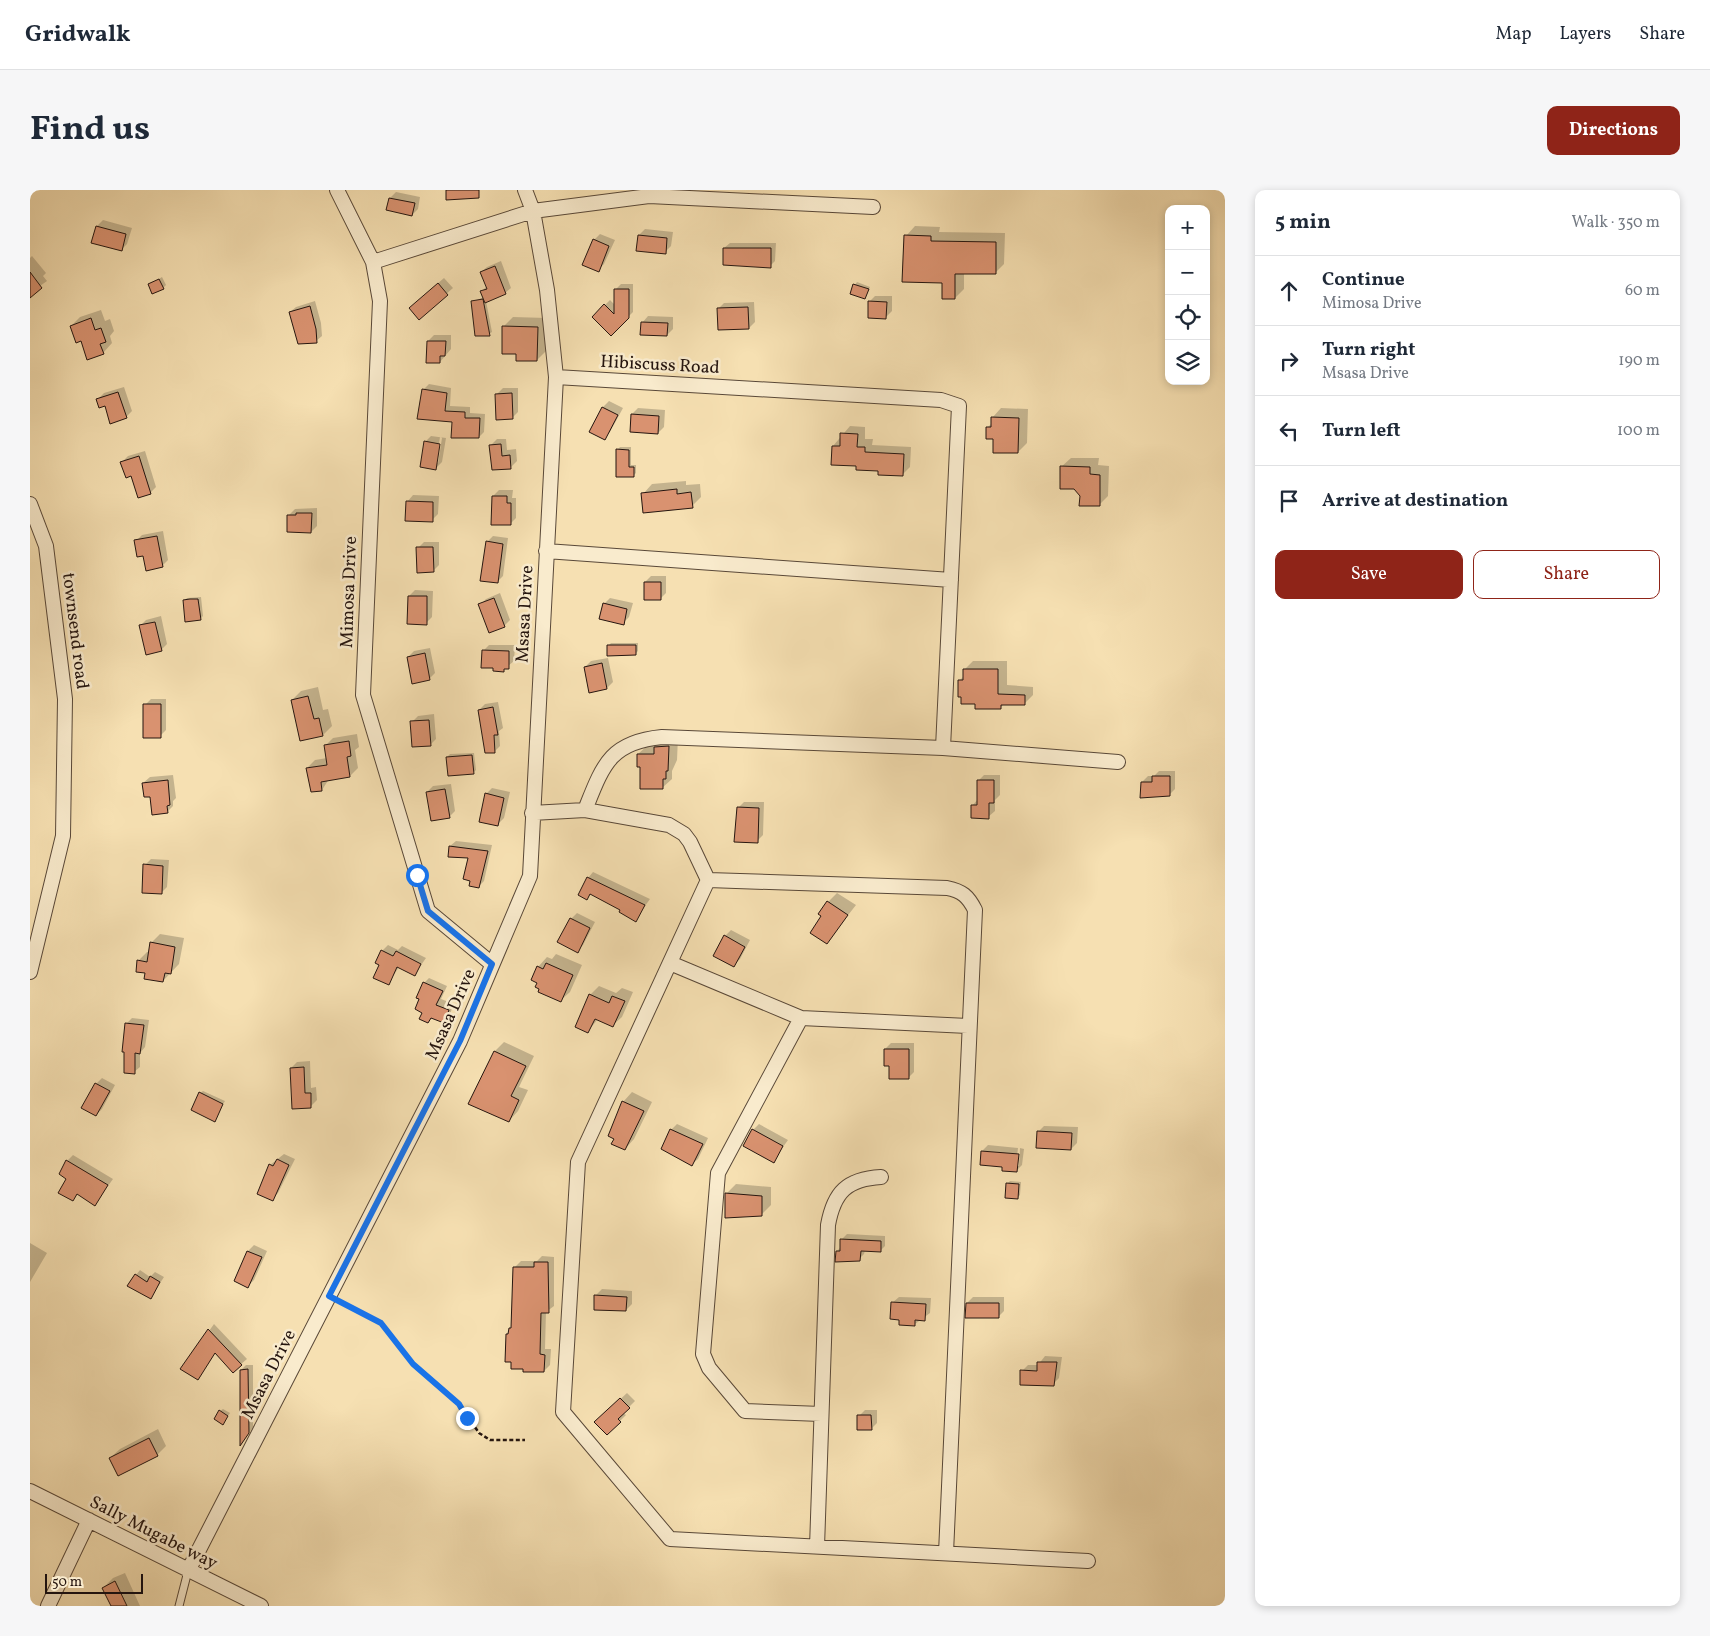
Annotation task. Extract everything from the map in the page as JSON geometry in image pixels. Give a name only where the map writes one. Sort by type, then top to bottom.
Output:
[{"type":"street","name":"Mimosa Drive","points":[[337,190],[373,262],[380,301],[363,695],[428,911],[492,964]]},
{"type":"street","name":"Msasa Drive","points":[[188,1571],[460,1041],[530,876],[556,377],[547,290],[533,211],[525,190]]},
{"type":"street","points":[[373,262],[533,211],[649,196],[873,207]]},
{"type":"street","name":"Hibiscuss Road","points":[[556,377],[941,400],[959,406],[950,580]]},
{"type":"street","name":"townsend road","points":[[30,504],[46,546],[65,699],[63,836],[30,972]]},
{"type":"street","points":[[546,550],[950,580],[943,748]]},
{"type":"street","points":[[585,810],[597,780],[613,754],[628,744],[647,738],[662,737],[943,748],[1118,762]]},
{"type":"street","points":[[532,813],[585,810],[676,828],[690,842],[708,880],[578,1162],[563,1412],[670,1539],[1088,1561]]},
{"type":"street","points":[[708,880],[948,888],[960,891],[969,898],[975,910],[968,1026],[946,1553]]},
{"type":"street","points":[[670,963],[801,1018],[968,1026]]},
{"type":"street","points":[[801,1018],[718,1173],[703,1354],[709,1368],[745,1410],[821,1414]]},
{"type":"street","points":[[817,1547],[830,1212],[844,1187],[856,1181],[881,1177]]},
{"type":"street","name":"Sally Mugabe way","points":[[30,1492],[260,1606]]},
{"type":"street","points":[[48,1606],[89,1520]]},
{"type":"lane","points":[[179,1606],[188,1571]]},
{"type":"path","points":[[329,1296],[381,1323],[413,1364],[459,1404],[479,1433],[490,1440],[525,1440]]},
{"type":"building","points":[[446,190],[479,190],[479,198],[446,200]]},
{"type":"building","points":[[389,198],[415,203],[412,216],[386,210]]},
{"type":"building","points":[[96,226],[126,234],[122,251],[91,243]]},
{"type":"building","points":[[638,235],[667,238],[666,254],[636,251]]},
{"type":"building","points":[[904,235],[931,236],[931,241],[996,242],[996,274],[955,274],[955,299],[942,299],[942,283],[902,282]]},
{"type":"building","points":[[593,239],[609,246],[599,272],[582,265]]},
{"type":"building","points":[[723,248],[771,248],[771,268],[723,265]]},
{"type":"building","points":[[495,266],[506,294],[485,303],[480,291],[487,289],[480,272]]},
{"type":"building","points":[[30,272],[42,288],[30,298]]},
{"type":"building","points":[[159,279],[164,289],[152,294],[148,284]]},
{"type":"building","points":[[438,283],[448,295],[419,320],[409,308]]},
{"type":"building","points":[[853,284],[869,289],[865,299],[850,294]]},
{"type":"building","points":[[614,289],[629,289],[629,318],[611,336],[592,317],[604,304],[614,314]]},
{"type":"building","points":[[483,299],[490,336],[475,336],[471,301]]},
{"type":"building","points":[[868,301],[887,302],[886,319],[868,318]]},
{"type":"building","points":[[310,306],[316,329],[317,343],[298,344],[289,312]]},
{"type":"building","points":[[748,307],[749,329],[718,330],[717,308]]},
{"type":"building","points":[[91,318],[95,330],[101,328],[106,342],[100,344],[104,354],[87,360],[81,341],[76,343],[70,326]]},
{"type":"building","points":[[641,322],[668,323],[667,336],[640,335]]},
{"type":"building","points":[[502,326],[538,327],[537,361],[516,361],[516,354],[502,354]]},
{"type":"building","points":[[427,341],[446,341],[445,356],[440,356],[440,363],[426,363]]},
{"type":"building","points":[[422,389],[447,393],[445,411],[465,412],[465,418],[480,418],[479,438],[451,438],[452,422],[417,419]]},
{"type":"building","points":[[118,392],[127,418],[110,424],[105,406],[99,408],[96,399]]},
{"type":"building","points":[[512,393],[513,419],[496,420],[495,394]]},
{"type":"building","points":[[602,407],[618,415],[605,440],[589,432]]},
{"type":"building","points":[[631,414],[659,416],[658,434],[630,432]]},
{"type":"building","points":[[991,417],[1019,418],[1018,453],[993,453],[993,439],[986,439],[986,427],[991,427]]},
{"type":"building","points":[[840,433],[858,434],[857,447],[865,447],[865,452],[904,454],[903,476],[878,475],[878,471],[856,470],[856,466],[831,465],[832,446],[840,446]]},
{"type":"building","points":[[424,441],[440,444],[436,470],[420,467]]},
{"type":"building","points":[[501,444],[502,456],[510,455],[511,469],[492,470],[489,445]]},
{"type":"building","points":[[616,449],[629,450],[629,467],[634,467],[634,477],[616,477]]},
{"type":"building","points":[[139,456],[151,494],[138,498],[131,476],[126,478],[120,462]]},
{"type":"building","points":[[1060,466],[1090,467],[1090,474],[1100,475],[1100,506],[1079,506],[1080,496],[1074,489],[1060,489]]},
{"type":"building","points":[[677,489],[677,494],[691,492],[693,508],[643,513],[641,493]]},
{"type":"building","points":[[492,496],[507,496],[507,503],[511,503],[511,525],[491,525]]},
{"type":"building","points":[[406,501],[433,502],[433,522],[405,521]]},
{"type":"building","points":[[296,513],[312,513],[311,533],[287,532],[287,515],[296,515]]},
{"type":"building","points":[[157,536],[163,567],[146,571],[143,556],[137,557],[134,540]]},
{"type":"building","points":[[486,541],[503,544],[498,583],[480,581]]},
{"type":"building","points":[[416,547],[433,547],[434,572],[417,573]]},
{"type":"building","points":[[644,582],[661,582],[661,600],[644,600]]},
{"type":"building","points":[[408,596],[427,596],[427,625],[407,624]]},
{"type":"building","points":[[494,598],[505,627],[489,633],[478,604]]},
{"type":"building","points":[[198,599],[201,620],[185,622],[183,600]]},
{"type":"building","points":[[603,603],[627,609],[624,625],[599,619]]},
{"type":"building","points":[[155,622],[162,651],[146,655],[139,625]]},
{"type":"building","points":[[607,645],[636,645],[636,655],[607,656]]},
{"type":"building","points":[[482,650],[509,651],[509,669],[504,669],[504,672],[493,671],[493,668],[481,668]]},
{"type":"building","points":[[425,653],[430,680],[412,684],[407,657]]},
{"type":"building","points":[[602,663],[607,689],[589,693],[584,667]]},
{"type":"building","points":[[963,669],[998,669],[998,694],[1025,695],[1025,705],[1001,705],[1001,709],[975,709],[975,704],[961,704],[961,697],[958,697],[958,680],[963,680]]},
{"type":"building","points":[[308,696],[314,719],[319,718],[323,736],[300,741],[291,700]]},
{"type":"building","points":[[143,704],[161,704],[161,738],[143,738]]},
{"type":"building","points":[[493,707],[498,735],[494,735],[495,753],[485,753],[478,710]]},
{"type":"building","points":[[429,720],[431,746],[412,747],[410,721]]},
{"type":"building","points":[[349,741],[351,756],[347,757],[350,777],[321,782],[322,791],[311,792],[306,768],[327,765],[324,745]]},
{"type":"building","points":[[669,746],[668,771],[666,771],[666,779],[663,779],[663,789],[640,789],[640,767],[637,767],[637,754],[654,754],[654,747]]},
{"type":"building","points":[[472,755],[474,774],[448,776],[446,757]]},
{"type":"building","points":[[1152,776],[1170,776],[1170,796],[1140,798],[1141,782],[1152,782]]},
{"type":"building","points":[[168,780],[170,805],[167,806],[168,813],[152,815],[150,797],[144,797],[142,783]]},
{"type":"building","points":[[977,780],[994,780],[994,803],[989,803],[989,819],[971,818],[971,805],[977,805]]},
{"type":"building","points":[[445,789],[450,818],[431,821],[426,792]]},
{"type":"building","points":[[485,793],[504,798],[498,826],[479,822]]},
{"type":"building","points":[[737,807],[759,808],[758,843],[734,842]]},
{"type":"building","points":[[449,846],[488,851],[479,888],[469,886],[470,881],[463,879],[468,858],[448,857]]},
{"type":"building","points":[[143,864],[163,866],[162,894],[142,893]]},
{"type":"building","points":[[587,877],[645,905],[636,922],[619,912],[620,910],[590,894],[587,900],[578,895]]},
{"type":"building","points":[[827,901],[848,915],[827,944],[810,933],[821,916],[818,914]]},
{"type":"building","points":[[570,918],[590,928],[578,953],[557,942]]},
{"type":"building","points":[[724,935],[745,947],[734,967],[713,956]]},
{"type":"building","points":[[150,942],[175,947],[171,974],[165,973],[163,982],[144,979],[145,973],[136,972],[137,960],[147,962]]},
{"type":"building","points":[[381,950],[393,956],[396,951],[421,964],[415,976],[397,967],[389,985],[373,978],[379,965],[375,963]]},
{"type":"building","points":[[546,963],[573,975],[561,1002],[538,992],[539,989],[535,987],[537,983],[531,980],[537,966],[543,969]]},
{"type":"building","points":[[423,982],[443,991],[436,1005],[449,1010],[444,1023],[431,1018],[428,1023],[419,1019],[422,1013],[415,1009],[419,999],[416,998]]},
{"type":"building","points":[[589,994],[609,1003],[612,996],[625,1001],[613,1027],[595,1019],[588,1033],[575,1027]]},
{"type":"building","points":[[125,1023],[144,1025],[140,1054],[135,1053],[135,1074],[124,1073],[124,1052],[122,1052]]},
{"type":"building","points":[[884,1049],[909,1049],[909,1079],[889,1079],[889,1066],[884,1066]]},
{"type":"building","points":[[494,1051],[526,1066],[511,1096],[519,1100],[509,1122],[468,1104]]},
{"type":"building","points":[[304,1067],[305,1093],[311,1093],[311,1108],[292,1109],[290,1068]]},
{"type":"building","points":[[95,1083],[110,1091],[96,1116],[81,1108]]},
{"type":"building","points":[[199,1092],[223,1104],[215,1122],[191,1110]]},
{"type":"building","points":[[622,1101],[644,1111],[625,1150],[611,1144],[614,1139],[608,1136]]},
{"type":"building","points":[[670,1129],[703,1144],[692,1166],[661,1149]]},
{"type":"building","points":[[752,1129],[783,1146],[774,1163],[743,1146]]},
{"type":"building","points":[[1037,1131],[1072,1133],[1071,1150],[1036,1148]]},
{"type":"building","points":[[981,1151],[1019,1154],[1017,1172],[1002,1171],[1002,1167],[980,1165]]},
{"type":"building","points":[[277,1159],[289,1165],[273,1201],[257,1194],[269,1164],[273,1166]]},
{"type":"building","points":[[66,1160],[108,1185],[95,1206],[77,1194],[73,1201],[58,1193],[66,1179],[59,1174]]},
{"type":"building","points":[[1006,1183],[1019,1184],[1018,1199],[1005,1198]]},
{"type":"building","points":[[725,1193],[762,1196],[762,1216],[725,1218]]},
{"type":"building","points":[[840,1239],[881,1241],[881,1252],[861,1251],[860,1261],[835,1262],[836,1251],[840,1251]]},
{"type":"building","points":[[247,1251],[262,1257],[248,1288],[234,1281]]},
{"type":"building","points":[[534,1262],[548,1262],[549,1313],[541,1313],[540,1354],[545,1355],[544,1372],[523,1372],[523,1369],[511,1369],[511,1362],[505,1362],[506,1334],[508,1334],[509,1328],[511,1328],[513,1267],[534,1267]]},
{"type":"building","points":[[135,1274],[147,1282],[150,1276],[160,1282],[151,1299],[127,1286]]},
{"type":"building","points":[[594,1295],[627,1297],[626,1311],[594,1310]]},
{"type":"building","points":[[891,1302],[926,1304],[925,1321],[915,1320],[915,1326],[899,1325],[899,1320],[890,1319]]},
{"type":"building","points":[[966,1303],[999,1303],[999,1318],[965,1318]]},
{"type":"building","points":[[208,1329],[242,1365],[233,1373],[215,1353],[198,1380],[180,1369]]},
{"type":"building","points":[[1037,1362],[1057,1362],[1054,1386],[1020,1385],[1020,1370],[1037,1371]]},
{"type":"building","points":[[248,1369],[249,1433],[240,1446],[240,1370]]},
{"type":"building","points":[[620,1398],[630,1408],[618,1419],[621,1422],[607,1435],[594,1422]]},
{"type":"building","points":[[219,1410],[228,1416],[223,1425],[214,1419]]},
{"type":"building","points":[[857,1415],[871,1415],[872,1430],[857,1430]]},
{"type":"building","points":[[149,1438],[158,1456],[118,1476],[109,1458]]},
{"type":"building","points":[[115,1581],[127,1606],[111,1606],[102,1588]]},
{"type":"route","points":[[417,875],[428,911],[492,964],[460,1041],[329,1296],[381,1323],[413,1364],[459,1404],[467,1418]]}]
